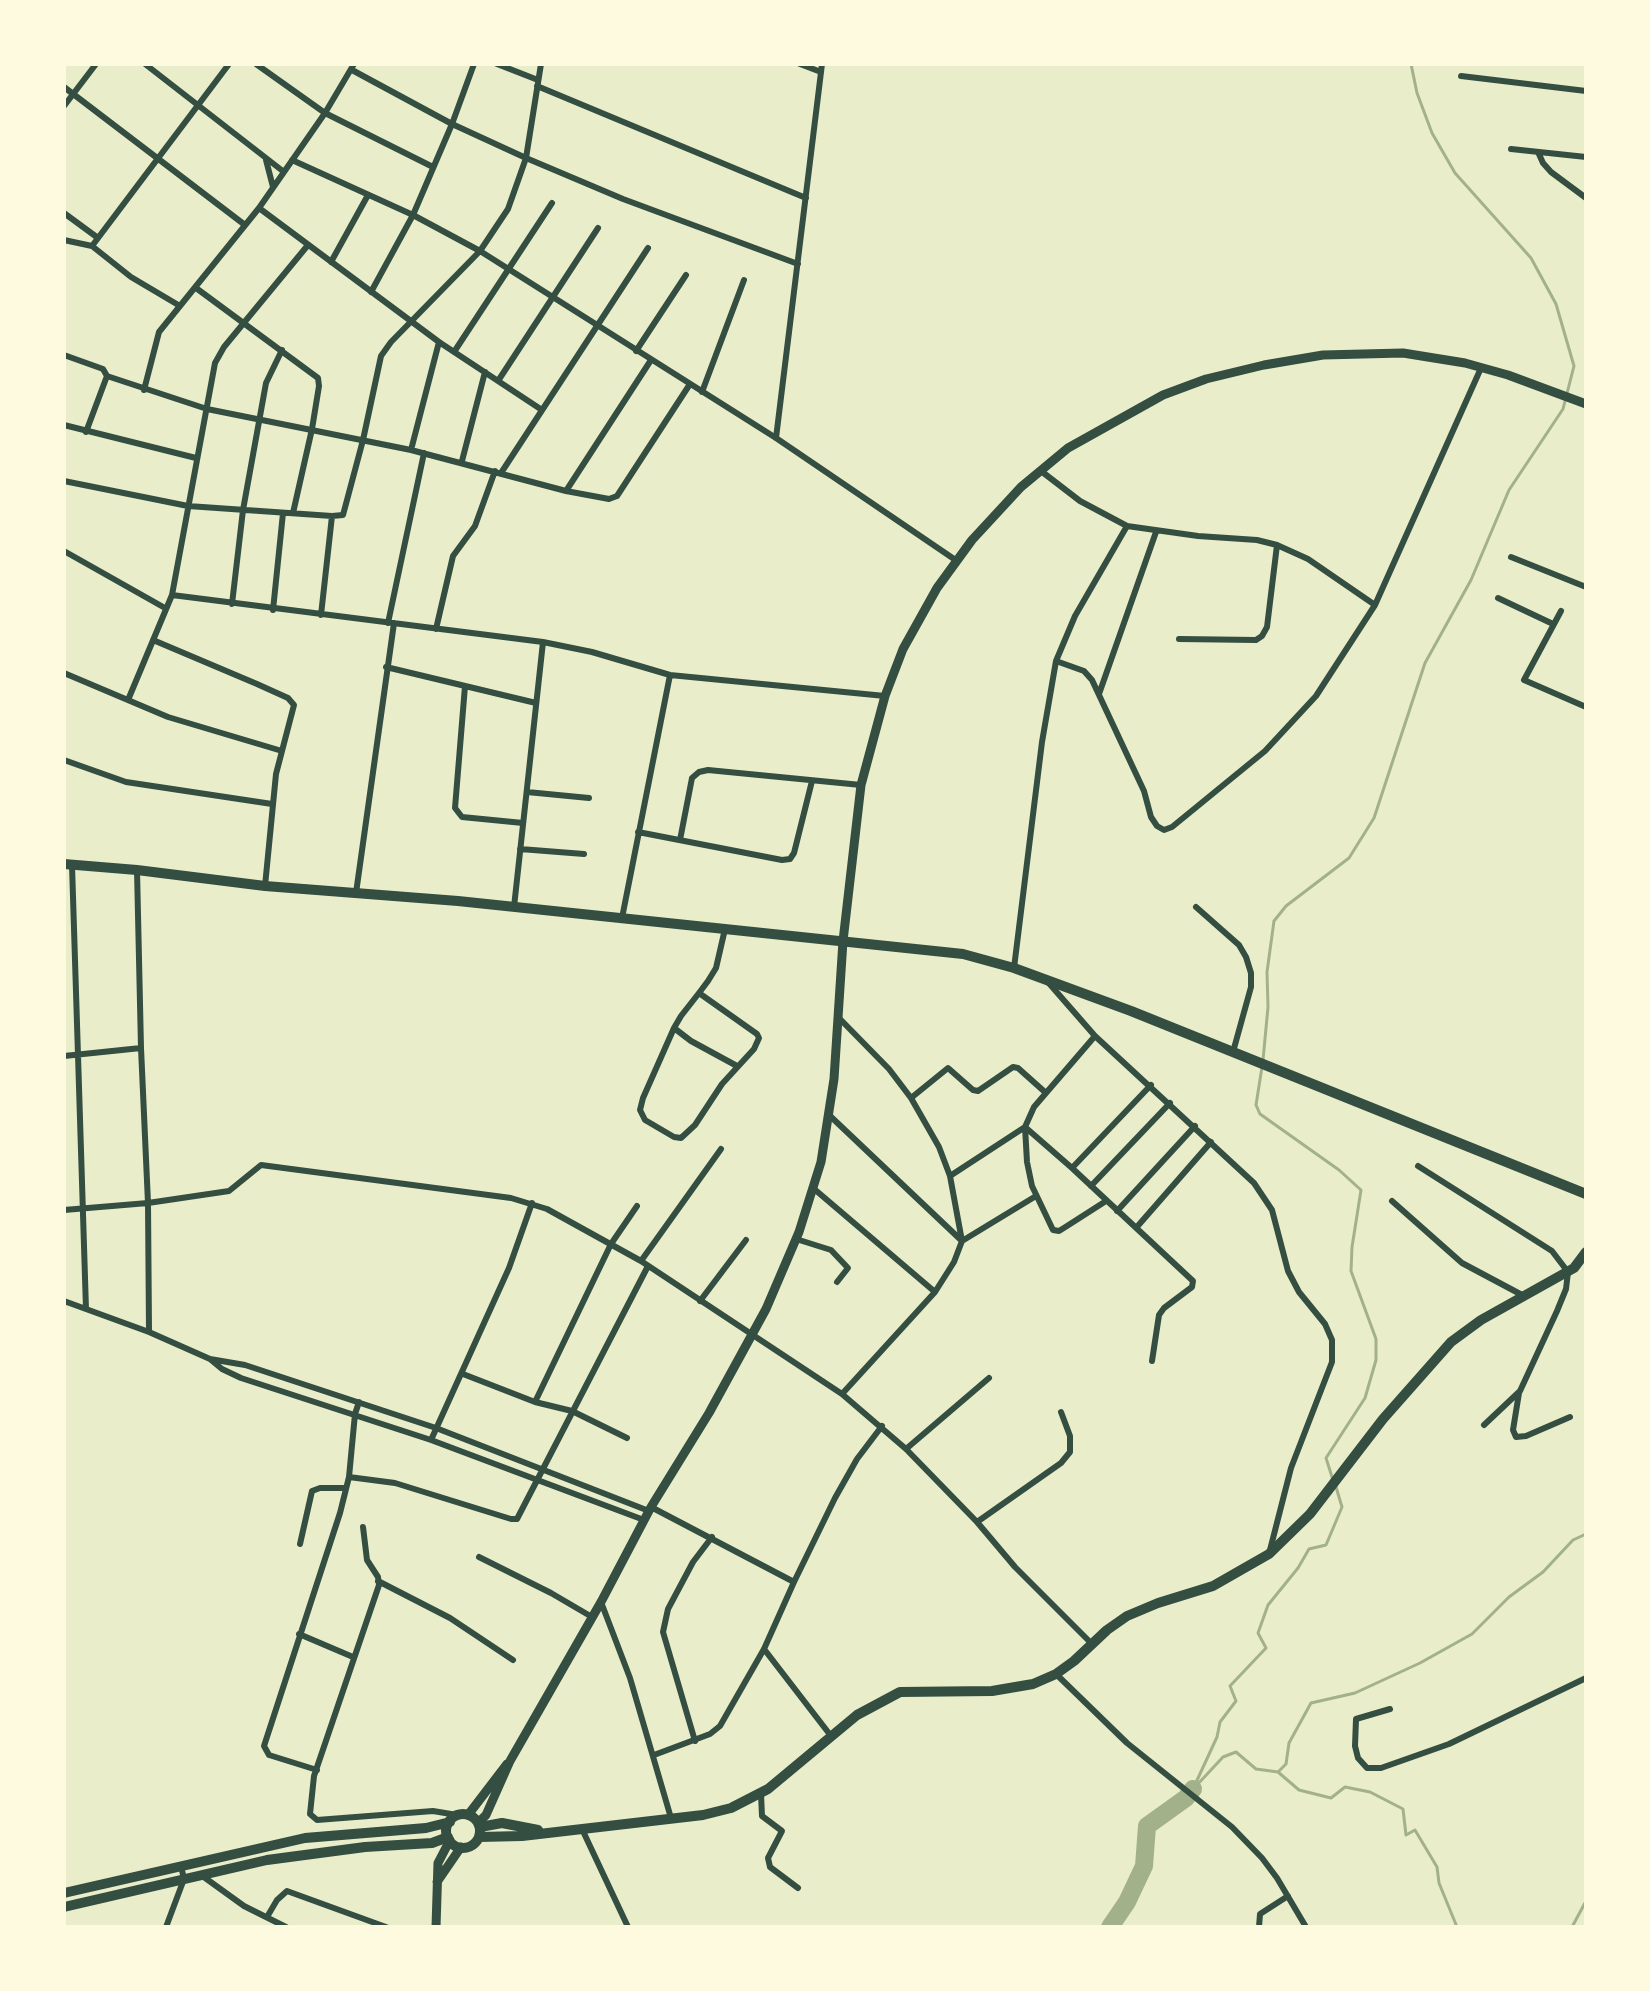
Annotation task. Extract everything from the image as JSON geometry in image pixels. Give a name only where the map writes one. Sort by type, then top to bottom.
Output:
[{"type":"main road","points":[[437,1882],[461,1847],[473,1844],[510,1761],[766,1309],[796,1239],[821,1162],[828,1114],[861,785],[885,696],[903,649],[937,588],[957,561],[982,529],[1068,448],[1163,395],[1206,379],[1323,355],[1403,353],[1481,368],[1586,404]]},
{"type":"main road","points":[[68,865],[963,954],[1014,968],[1246,1057],[1586,1195]]},
{"type":"main road","points":[[1571,1270],[1586,1252]]},
{"type":"main road","points":[[64,1893],[305,1838],[426,1828],[458,1817],[479,1829],[502,1823],[548,1831],[703,1815],[731,1808],[761,1794],[857,1715],[900,1692],[992,1691],[1033,1684],[1056,1674],[1127,1616],[1213,1586],[1269,1554],[1310,1514],[1383,1419],[1451,1342],[1481,1320],[1571,1270],[1586,1266]]},
{"type":"main road","points":[[436,1927],[438,1863],[458,1817],[510,1761]]},
{"type":"main road","points":[[392,1830],[393,1845]]},
{"type":"main road","points":[[64,1907],[298,1855],[449,1839],[461,1847]]},
{"type":"street","points":[[64,106],[96,64]]},
{"type":"street","points":[[145,64],[284,172]]},
{"type":"street","points":[[92,246],[229,64]]},
{"type":"street","points":[[256,64],[325,113],[433,167]]},
{"type":"street","points":[[371,292],[413,215],[474,64]]},
{"type":"street","points":[[497,64],[806,198]]},
{"type":"street","points":[[64,481],[188,506],[340,516],[344,512],[363,440],[381,356],[480,251],[508,209],[526,158],[541,64]]},
{"type":"street","points":[[776,438],[822,68],[800,64]]},
{"type":"street","points":[[144,390],[159,332],[259,208],[353,67],[452,124],[526,158],[623,199],[798,264]]},
{"type":"street","points":[[1461,76],[1586,91]]},
{"type":"street","points":[[64,87],[245,225]]},
{"type":"street","points":[[1511,149],[1586,157]]},
{"type":"street","points":[[1538,152],[1551,172],[1586,198]]},
{"type":"street","points":[[266,160],[273,187]]},
{"type":"street","points":[[292,160],[413,215],[480,251],[776,438],[957,561]]},
{"type":"street","points":[[331,262],[368,195]]},
{"type":"street","points":[[454,352],[552,203]]},
{"type":"street","points":[[259,208],[439,342],[542,410]]},
{"type":"street","points":[[64,213],[98,238]]},
{"type":"street","points":[[498,381],[598,228]]},
{"type":"street","points":[[64,240],[92,246],[131,277],[180,306]]},
{"type":"street","points":[[128,700],[172,595],[215,363],[308,245]]},
{"type":"street","points":[[436,629],[453,556],[475,526],[498,472],[648,248]]},
{"type":"street","points":[[636,351],[686,275]]},
{"type":"street","points":[[702,392],[744,280]]},
{"type":"street","points":[[196,288],[318,378],[312,429],[293,513]]},
{"type":"street","points":[[411,450],[439,342]]},
{"type":"street","points":[[232,604],[243,510],[266,383],[282,350]]},
{"type":"street","points":[[64,355],[103,369],[107,376],[144,390],[207,409],[462,461],[566,491],[609,499],[617,496],[690,384]]},
{"type":"street","points":[[566,491],[651,360]]},
{"type":"street","points":[[1056,661],[1084,671],[1099,694],[1157,826],[1164,830],[1183,819],[1265,751],[1316,696],[1375,605],[1481,368]]},
{"type":"street","points":[[462,461],[485,372]]},
{"type":"street","points":[[86,432],[107,376]]},
{"type":"street","points":[[64,425],[196,458]]},
{"type":"street","points":[[356,893],[391,623],[424,453]]},
{"type":"street","points":[[1041,471],[1080,501],[1127,526],[1156,532],[1257,540],[1277,545],[1308,559],[1375,605]]},
{"type":"street","points":[[273,610],[283,513]]},
{"type":"street","points":[[321,615],[332,516]]},
{"type":"street","points":[[1014,968],[1042,742],[1056,661],[1075,616],[1127,526]]},
{"type":"street","points":[[1099,694],[1156,532]]},
{"type":"street","points":[[1179,639],[1256,640],[1262,636],[1267,627],[1277,545]]},
{"type":"street","points":[[64,551],[165,608]]},
{"type":"street","points":[[1511,557],[1586,587]]},
{"type":"street","points":[[172,595],[543,642],[592,652],[670,675],[885,696]]},
{"type":"street","points":[[1498,598],[1553,624]]},
{"type":"street","points":[[1561,611],[1524,680],[1586,707]]},
{"type":"street","points":[[153,640],[288,698],[294,709],[272,804],[265,886]]},
{"type":"street","points":[[514,907],[543,642]]},
{"type":"street","points":[[386,667],[536,703]]},
{"type":"street","points":[[64,673],[168,717],[282,751]]},
{"type":"street","points":[[622,919],[670,675]]},
{"type":"street","points":[[465,686],[455,808],[462,817],[523,823]]},
{"type":"street","points":[[64,760],[126,782],[272,804]]},
{"type":"street","points":[[680,840],[692,778],[699,772],[708,770],[861,785]]},
{"type":"street","points":[[638,832],[790,859],[812,781]]},
{"type":"street","points":[[527,792],[589,798]]},
{"type":"street","points":[[520,849],[584,854]]},
{"type":"street","points":[[68,865],[86,1309]]},
{"type":"street","points":[[137,870],[149,1332]]},
{"type":"street","points":[[1196,907],[1239,945],[1251,973],[1251,987],[1233,1052]]},
{"type":"street","points":[[699,993],[757,1034],[758,1042],[687,1134],[681,1138],[674,1137],[645,1120],[640,1110],[656,1064],[674,1028],[716,968],[725,929]]},
{"type":"street","points":[[1044,979],[1095,1036],[1195,1126],[1266,1198],[1288,1271],[1299,1292],[1325,1324],[1332,1340],[1332,1362],[1291,1468],[1269,1554]]},
{"type":"street","points":[[839,1018],[889,1069],[911,1098],[939,1147],[950,1176],[962,1241],[954,1262],[935,1292],[842,1394]]},
{"type":"street","points":[[674,1028],[737,1066]]},
{"type":"street","points":[[1095,1036],[1034,1107],[1025,1127],[1027,1162],[1036,1196],[1053,1230],[1059,1231],[1106,1201]]},
{"type":"street","points":[[64,1056],[141,1048]]},
{"type":"street","points":[[911,1098],[948,1068],[978,1091],[1013,1067],[1018,1068],[1046,1093]]},
{"type":"street","points":[[1072,1168],[1151,1085]]},
{"type":"street","points":[[1091,1186],[1170,1103]]},
{"type":"street","points":[[828,1114],[962,1241]]},
{"type":"street","points":[[1117,1211],[1195,1126]]},
{"type":"street","points":[[950,1176],[1025,1127]]},
{"type":"street","points":[[1025,1127],[1193,1281],[1192,1287],[1159,1315],[1152,1361]]},
{"type":"street","points":[[1136,1228],[1211,1142]]},
{"type":"street","points":[[641,1261],[721,1149]]},
{"type":"street","points":[[64,1210],[148,1203],[229,1191],[261,1165],[532,1203],[641,1261],[842,1394],[906,1449],[977,1522],[1015,1567],[1092,1644]]},
{"type":"street","points":[[1418,1166],[1552,1251],[1571,1270],[1557,1311],[1520,1391],[1513,1430],[1516,1437],[1570,1417]]},
{"type":"street","points":[[813,1187],[935,1292]]},
{"type":"street","points":[[962,1241],[1036,1196]]},
{"type":"street","points":[[1392,1201],[1462,1263],[1524,1296]]},
{"type":"street","points":[[431,1440],[509,1268],[532,1203]]},
{"type":"street","points":[[535,1402],[611,1244],[637,1206]]},
{"type":"street","points":[[796,1239],[831,1250],[848,1268],[837,1282]]},
{"type":"street","points":[[700,1301],[746,1240]]},
{"type":"street","points":[[349,1477],[395,1483],[511,1519],[521,1515],[648,1266]]},
{"type":"street","points":[[64,1301],[149,1332],[210,1359],[245,1365],[436,1428],[712,1537],[794,1582]]},
{"type":"street","points":[[210,1359],[241,1378],[648,1513]]},
{"type":"street","points":[[463,1374],[535,1402],[572,1411],[627,1438]]},
{"type":"street","points":[[906,1449],[989,1378]]},
{"type":"street","points":[[1484,1425],[1520,1391]]},
{"type":"street","points":[[317,1770],[269,1755],[264,1750],[340,1513],[349,1477],[359,1402]]},
{"type":"street","points":[[977,1522],[1061,1463],[1070,1452],[1070,1436],[1061,1412]]},
{"type":"street","points":[[654,1755],[695,1741],[720,1726],[764,1649],[835,1498],[857,1459],[882,1426]]},
{"type":"street","points":[[300,1544],[312,1491],[346,1488]]},
{"type":"street","points":[[363,1527],[367,1560],[378,1581],[450,1618],[513,1660]]},
{"type":"street","points":[[695,1741],[663,1632],[668,1609],[693,1562],[712,1537]]},
{"type":"street","points":[[479,1557],[592,1617]]},
{"type":"street","points":[[378,1581],[317,1770],[311,1791],[310,1814],[317,1820],[433,1811],[458,1817]]},
{"type":"street","points":[[601,1602],[630,1678],[671,1818]]},
{"type":"street","points":[[299,1634],[353,1657]]},
{"type":"street","points":[[764,1649],[831,1736]]},
{"type":"street","points":[[1056,1674],[1127,1743],[1232,1827],[1262,1858],[1306,1927]]},
{"type":"street","points":[[1390,1709],[1356,1719],[1355,1746],[1358,1758],[1367,1768],[1381,1768],[1449,1744],[1586,1678]]},
{"type":"street","points":[[761,1794],[762,1816],[782,1831],[768,1858],[770,1867],[798,1888]]},
{"type":"street","points":[[582,1829],[628,1927]]},
{"type":"street","points":[[166,1927],[184,1879],[181,1865]]},
{"type":"street","points":[[201,1875],[244,1906],[286,1927]]},
{"type":"street","points":[[267,1917],[277,1900],[287,1891],[386,1927]]},
{"type":"street","points":[[1259,1927],[1260,1914],[1288,1896]]},
{"type":"waterway","points":[[1263,1060],[1268,1007],[1267,972],[1274,921],[1286,906],[1349,858],[1374,818],[1425,663],[1471,580],[1509,490],[1563,409],[1574,366],[1556,304],[1531,258],[1455,173],[1432,133],[1417,93],[1411,64]]},
{"type":"waterway","points":[[1262,1067],[1256,1105],[1260,1114],[1339,1170],[1361,1190],[1351,1271],[1376,1339],[1376,1360],[1365,1398],[1326,1458],[1333,1480]]},
{"type":"waterway","points":[[1193,1789],[1217,1737],[1220,1722],[1236,1701],[1230,1686],[1266,1648],[1258,1633],[1268,1605],[1309,1549],[1326,1545],[1342,1507],[1336,1487]]},
{"type":"waterway","points":[[1278,1772],[1286,1764],[1289,1743],[1311,1703],[1355,1693],[1420,1663],[1472,1634],[1509,1597],[1543,1572],[1573,1540],[1586,1534]]},
{"type":"waterway","points":[[1196,1786],[1223,1757],[1236,1752],[1256,1769],[1278,1772],[1299,1790],[1331,1798],[1345,1787],[1370,1792],[1403,1809],[1406,1835],[1415,1830],[1437,1867],[1439,1883],[1457,1927]]},
{"type":"waterway","points":[[1110,1927],[1127,1902],[1144,1866],[1147,1826],[1186,1798],[1193,1789]]},
{"type":"waterway","points":[[1572,1927],[1586,1901]]}]
